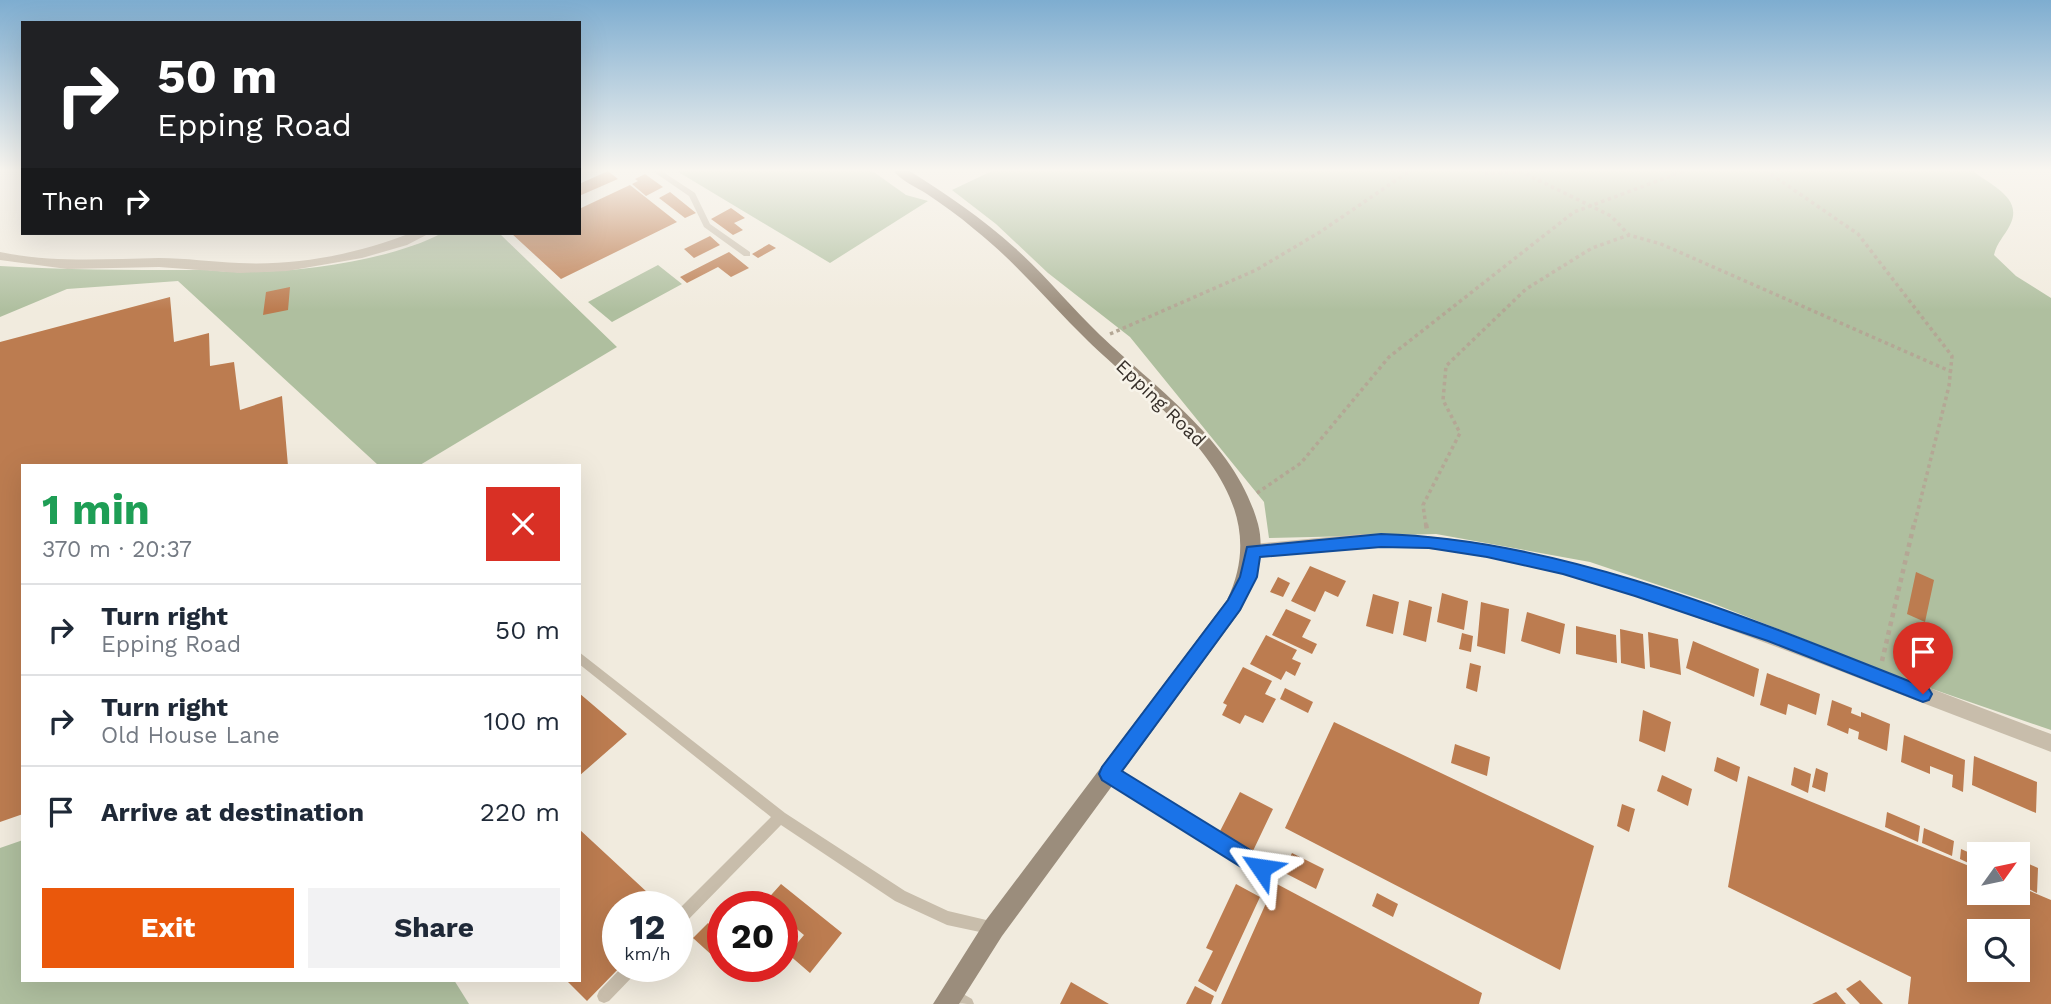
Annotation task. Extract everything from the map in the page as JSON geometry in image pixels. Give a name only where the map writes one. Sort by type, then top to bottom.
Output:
[{"type":"main road","name":"Epping Road","points":[[954,1001],[994,928],[1234,605],[1248,577],[1253,551],[1248,522],[1214,456],[1024,265],[966,217]]},
{"type":"street","points":[[0,256],[79,264],[183,263],[240,268],[283,267],[378,250],[419,235]]},
{"type":"street","points":[[1253,551],[1335,542],[1429,542],[1487,550],[1563,568],[1636,589],[1774,636],[2051,743]]},
{"type":"lane","points":[[703,217],[707,225],[747,254]]},
{"type":"lane","points":[[581,659],[780,817],[900,896],[947,918],[994,928]]},
{"type":"lane","points":[[1109,774],[1261,868]]},
{"type":"lane","points":[[693,905],[780,817]]},
{"type":"lane","points":[[604,996],[618,982]]},
{"type":"path","points":[[1095,339],[1256,270],[1342,217]]},
{"type":"path","points":[[1240,504],[1301,463],[1389,357],[1568,217]]},
{"type":"path","points":[[1612,217],[1629,235],[1661,244],[1952,372]]},
{"type":"path","points":[[1833,217],[1858,234],[1952,356],[1952,372],[1877,677]]},
{"type":"path","points":[[1429,542],[1423,505],[1460,433],[1443,400],[1446,366],[1526,289],[1592,248],[1629,235]]},
{"type":"green space","points":[[753,217],[903,217],[830,263]]},
{"type":"green space","points":[[987,217],[2012,217],[1994,255],[2016,276],[2051,298],[2051,730],[1915,683],[1712,603],[1590,562],[1436,534],[1269,538],[1264,502],[1130,337],[1048,273]]},
{"type":"green space","points":[[437,235],[501,235],[617,347],[422,464],[377,464],[178,281],[67,289],[0,317],[0,266],[238,272],[292,270],[346,263]]},
{"type":"green space","points":[[658,265],[682,284],[612,322],[588,302]]},
{"type":"green space","points":[[21,841],[21,982],[455,982],[469,1004],[0,1004],[0,848]]},
{"type":"building","points":[[581,217],[670,217],[677,222],[561,279],[513,235],[581,235]]},
{"type":"building","points":[[745,218],[734,223],[743,230],[733,235],[711,219]]},
{"type":"building","points":[[710,236],[720,245],[694,258],[684,249]]},
{"type":"building","points":[[769,244],[776,248],[758,258],[752,254]]},
{"type":"building","points":[[729,252],[749,268],[731,277],[718,267],[687,283],[680,277]]},
{"type":"building","points":[[290,287],[288,310],[263,315],[266,292]]},
{"type":"building","points":[[170,297],[174,342],[209,333],[210,366],[234,362],[240,410],[282,396],[288,464],[21,464],[21,815],[0,822],[0,342]]},
{"type":"building","points":[[1310,566],[1346,581],[1338,597],[1325,591],[1315,612],[1291,601]]},
{"type":"building","points":[[1916,572],[1934,580],[1925,622],[1907,614]]},
{"type":"building","points":[[1278,577],[1290,583],[1283,597],[1270,592]]},
{"type":"building","points":[[1442,593],[1468,601],[1464,630],[1437,622]]},
{"type":"building","points":[[1373,594],[1399,602],[1393,634],[1366,626]]},
{"type":"building","points":[[1409,600],[1432,607],[1426,642],[1403,635]]},
{"type":"building","points":[[1481,602],[1509,609],[1505,654],[1477,646]]},
{"type":"building","points":[[1286,609],[1311,620],[1302,637],[1317,644],[1312,654],[1272,635]]},
{"type":"building","points":[[1527,612],[1565,624],[1560,654],[1521,641]]},
{"type":"building","points":[[1576,626],[1616,635],[1617,663],[1576,654]]},
{"type":"building","points":[[1620,629],[1643,634],[1645,669],[1621,663]]},
{"type":"building","points":[[1648,632],[1678,639],[1681,675],[1650,667]]},
{"type":"building","points":[[1462,633],[1473,636],[1471,652],[1459,649]]},
{"type":"building","points":[[1266,635],[1297,650],[1292,659],[1301,663],[1295,676],[1286,671],[1281,680],[1250,664]]},
{"type":"building","points":[[1693,641],[1759,669],[1754,697],[1686,668]]},
{"type":"building","points":[[1470,663],[1481,666],[1477,692],[1466,688]]},
{"type":"building","points":[[1243,667],[1272,681],[1265,694],[1276,699],[1263,723],[1245,715],[1240,724],[1222,715],[1227,705],[1223,703]]},
{"type":"building","points":[[1767,673],[1820,694],[1816,715],[1788,704],[1786,715],[1760,705]]},
{"type":"building","points":[[1285,688],[1313,702],[1308,713],[1280,699]]},
{"type":"building","points":[[581,695],[627,734],[581,774]]},
{"type":"building","points":[[1832,700],[1852,708],[1851,713],[1861,717],[1861,712],[1890,724],[1887,751],[1858,739],[1859,732],[1849,728],[1848,734],[1827,725]]},
{"type":"building","points":[[1643,710],[1671,722],[1665,752],[1639,741]]},
{"type":"building","points":[[1334,722],[1594,846],[1560,970],[1285,828]]},
{"type":"building","points":[[1904,735],[1965,760],[1963,792],[1952,787],[1953,775],[1930,766],[1930,774],[1901,762]]},
{"type":"building","points":[[1455,744],[1490,757],[1487,776],[1451,763]]},
{"type":"building","points":[[1974,756],[2037,782],[2036,813],[1972,785]]},
{"type":"building","points":[[1717,757],[1740,767],[1737,782],[1714,771]]},
{"type":"building","points":[[1794,767],[1811,774],[1808,793],[1791,785]]},
{"type":"building","points":[[1816,768],[1828,773],[1825,792],[1812,787]]},
{"type":"building","points":[[1662,775],[1692,789],[1688,806],[1657,791]]},
{"type":"building","points":[[1748,776],[1967,865],[1967,905],[2030,905],[2030,891],[2051,900],[2051,1004],[1908,1004],[1911,977],[1728,887]]},
{"type":"building","points":[[1240,792],[1273,809],[1252,853],[1218,835]]},
{"type":"building","points":[[1622,804],[1635,809],[1629,832],[1617,826]]},
{"type":"building","points":[[1887,812],[1920,826],[1918,842],[1885,827]]},
{"type":"building","points":[[1924,828],[1954,841],[1952,856],[1922,843]]},
{"type":"building","points":[[581,831],[646,891],[602,891],[602,982],[605,982],[587,1001],[568,982],[581,982]]},
{"type":"building","points":[[1961,849],[1967,852],[1967,862],[1960,859]]},
{"type":"building","points":[[1292,853],[1324,869],[1316,889],[1283,872]]},
{"type":"building","points":[[2030,864],[2038,868],[2037,893],[2030,890]]},
{"type":"building","points":[[1275,883],[1482,993],[1479,1004],[1221,1004]]},
{"type":"building","points":[[781,884],[790,891],[775,891]]},
{"type":"building","points":[[1236,884],[1260,897],[1216,992],[1198,981],[1213,951],[1206,948]]},
{"type":"building","points":[[1377,893],[1398,904],[1393,917],[1372,906]]},
{"type":"building","points":[[798,898],[842,933],[810,973],[798,963],[798,942],[804,935],[798,930]]},
{"type":"building","points":[[707,924],[707,951],[693,938]]},
{"type":"building","points":[[1860,980],[1883,1004],[1860,1004],[1846,989]]},
{"type":"building","points":[[1071,982],[1109,1004],[1060,1004]]},
{"type":"building","points":[[1195,986],[1214,996],[1211,1004],[1186,1004]]},
{"type":"building","points":[[1836,992],[1846,1004],[1812,1004]]},
{"type":"route","points":[[1261,868],[1109,774],[1234,605],[1248,577],[1253,551],[1335,542],[1381,541],[1429,542],[1487,550],[1636,589],[1774,636],[1923,694]]}]
